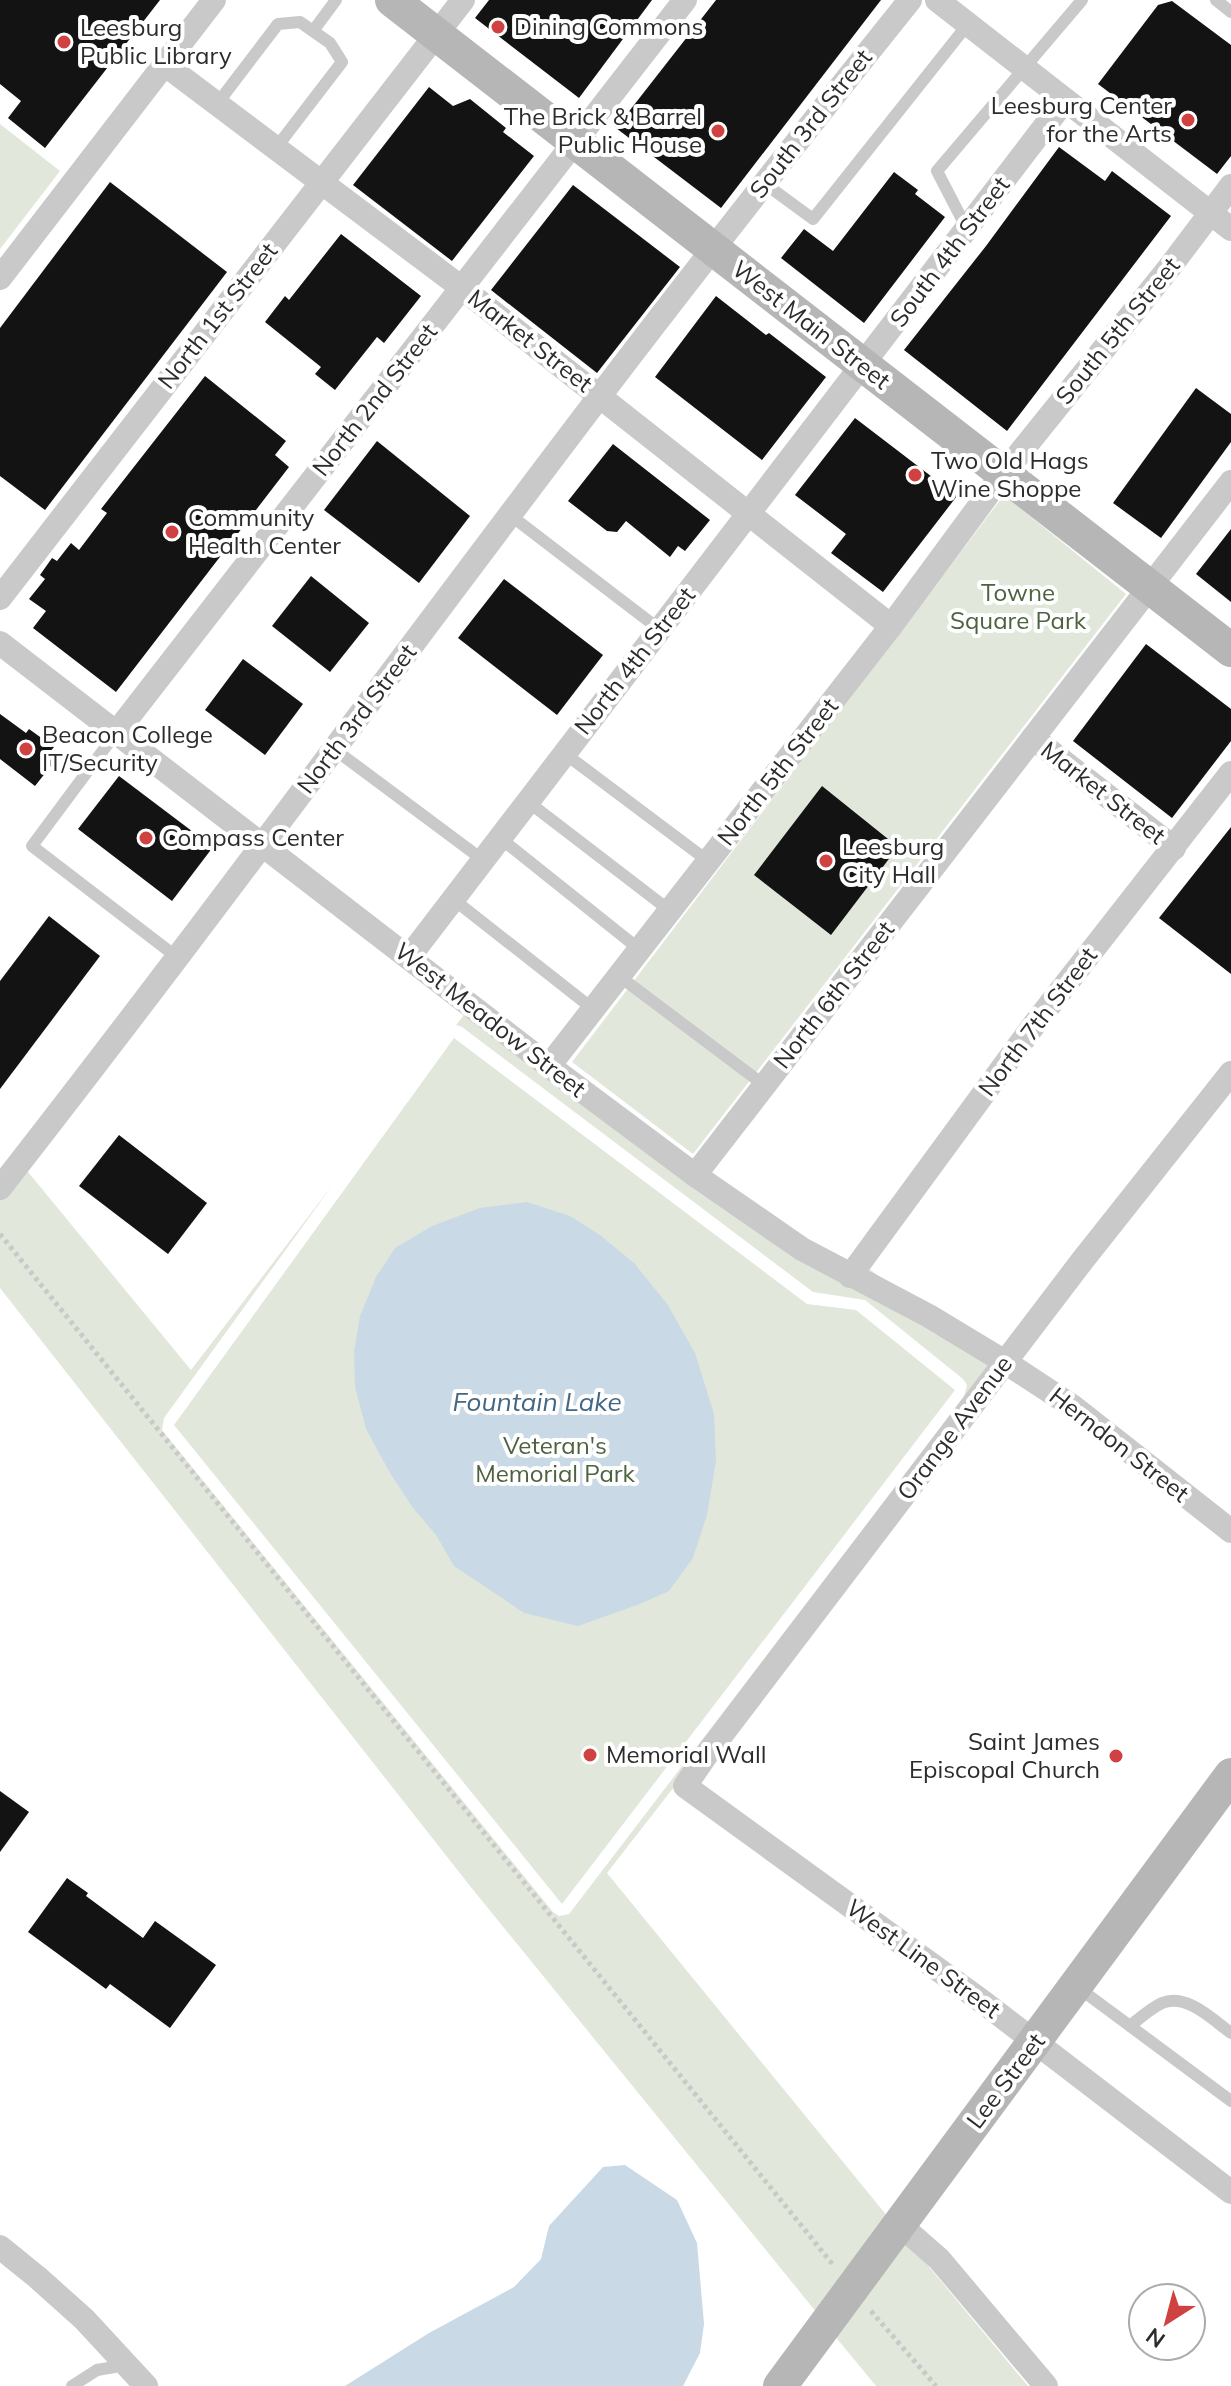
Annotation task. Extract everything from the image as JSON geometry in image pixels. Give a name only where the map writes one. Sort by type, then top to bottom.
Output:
[{"type":"main road","name":"West Main Street","points":[[392,0],[1231,650]]},
{"type":"main road","name":"Lee Street","points":[[780,2386],[1231,1775]]},
{"type":"street","points":[[0,278],[214,0]]},
{"type":"street","name":"North 1st Street","points":[[0,598],[463,0]]},
{"type":"street","name":"North 2nd Street","points":[[116,733],[685,0]]},
{"type":"street","name":"South 3rd Street","points":[[712,249],[910,0]]},
{"type":"street","points":[[937,0],[1231,229]]},
{"type":"street","name":"Market Street","points":[[164,64],[462,288],[891,626]]},
{"type":"street","name":"South 4th Street","points":[[863,366],[1065,100]]},
{"type":"street","name":"South 5th Street","points":[[1003,474],[1231,186]]},
{"type":"street","name":"North 3rd Street","points":[[0,1188],[263,846],[712,249]]},
{"type":"street","name":"North 4th Street","points":[[409,957],[863,366]]},
{"type":"street","name":"North 5th Street","points":[[549,1066],[891,626],[1003,474]]},
{"type":"street","name":"North 6th Street","points":[[695,1175],[1231,482]]},
{"type":"street","name":"West Meadow Street","points":[[0,643],[695,1175],[802,1249],[929,1316],[1005,1362]]},
{"type":"street","name":"Market Street","points":[[1033,738],[1174,848]]},
{"type":"street","name":"North 7th Street","points":[[850,1276],[1034,1025],[1231,773]]},
{"type":"street","name":"Orange Avenue","points":[[688,1788],[685,1786],[707,1754],[1005,1362],[1231,1073]]},
{"type":"street","name":"Herndon Street","points":[[1005,1362],[1072,1406],[1231,1531]]},
{"type":"street","name":"West Line Street","points":[[688,1788],[1034,2042],[1231,2192]]},
{"type":"street","points":[[899,2224],[939,2259],[1046,2386]]},
{"type":"street","points":[[0,2247],[84,2319],[146,2386]]},
{"type":"lane","points":[[313,31],[336,0]]},
{"type":"lane","points":[[967,229],[937,171],[1082,0]]},
{"type":"lane","points":[[1216,0],[1231,12]]},
{"type":"lane","points":[[217,104],[278,24],[300,22],[330,43],[342,62],[276,148]]},
{"type":"lane","points":[[764,183],[813,219],[968,24]]},
{"type":"lane","points":[[510,515],[659,629]]},
{"type":"lane","points":[[116,733],[32,846],[178,958]]},
{"type":"lane","points":[[334,749],[483,860]]},
{"type":"lane","points":[[564,753],[708,861]]},
{"type":"lane","points":[[527,801],[669,910]]},
{"type":"lane","points":[[500,838],[639,949]]},
{"type":"lane","points":[[453,899],[593,1009]]},
{"type":"lane","points":[[619,976],[764,1085]]},
{"type":"lane","points":[[1076,1986],[1231,2101]]},
{"type":"lane","points":[[1130,2026],[1163,2003],[1178,2001],[1197,2008],[1231,2033]]},
{"type":"lane","points":[[72,2386],[97,2370],[126,2365]]},
{"type":"path","points":[[0,1234],[852,2288],[936,2386]]},
{"type":"green space","points":[[0,124],[60,171],[0,249]]},
{"type":"green space","name":"Towne Square Park","points":[[1004,495],[1126,594],[693,1154],[572,1062]]},
{"type":"green space","points":[[470,1007],[819,1264],[860,1262],[1001,1367],[607,1873],[888,2217],[817,2313],[470,1886],[0,1288],[0,1186],[19,1161],[191,1370],[334,1183],[164,1418],[162,1430],[553,1912],[559,1916],[569,1914],[964,1397],[967,1385],[865,1300],[813,1292],[456,1025]]},
{"type":"green space","name":"Veteran's Memorial Park","points":[[454,1038],[807,1304],[856,1310],[955,1390],[562,1904],[174,1425]]},
{"type":"green space","points":[[906,2239],[1028,2386],[876,2386],[834,2335]]},
{"type":"water","name":"Fountain Lake","points":[[527,1202],[570,1216],[600,1235],[634,1263],[668,1305],[695,1353],[714,1414],[716,1461],[707,1515],[693,1558],[669,1591],[578,1626],[524,1613],[454,1566],[436,1535],[390,1473],[366,1429],[355,1387],[354,1351],[360,1316],[376,1277],[395,1248],[432,1226],[480,1208]]},
{"type":"water","points":[[625,2165],[677,2200],[697,2243],[704,2324],[700,2353],[683,2386],[345,2386],[429,2333],[514,2287],[541,2259],[549,2226],[603,2167]]},
{"type":"building","name":"Leesburg Public Library","points":[[0,0],[160,0],[45,148],[8,118],[21,101],[0,84]]},
{"type":"building","points":[[489,0],[652,0],[579,98],[475,18]]},
{"type":"building","points":[[716,0],[881,0],[721,208],[616,128]]},
{"type":"building","name":"Leesburg Center for the Arts","points":[[1172,1],[1231,45],[1231,156],[1217,174],[1098,84],[1158,5]]},
{"type":"building","points":[[429,87],[453,106],[470,99],[506,128],[503,132],[534,156],[452,261],[353,185]]},
{"type":"building","points":[[1059,147],[1105,181],[1112,171],[1171,216],[1007,431],[904,350]]},
{"type":"building","points":[[894,172],[918,190],[915,194],[945,217],[864,323],[781,258],[804,229],[833,251]]},
{"type":"building","points":[[110,182],[227,272],[45,510],[0,476],[0,328]]},
{"type":"building","points":[[573,185],[680,267],[597,373],[491,290]]},
{"type":"building","points":[[341,234],[421,296],[384,343],[377,337],[335,390],[315,374],[321,367],[265,322],[285,296],[289,300]]},
{"type":"building","points":[[716,296],[826,377],[762,460],[655,377]]},
{"type":"building","name":"Community Health Center","points":[[205,376],[286,441],[275,455],[289,467],[116,692],[33,628],[46,611],[29,599],[45,579],[40,575],[52,558],[57,561],[71,543],[79,550],[107,513],[101,509]]},
{"type":"building","points":[[1196,388],[1231,414],[1231,442],[1161,538],[1113,503]]},
{"type":"building","points":[[855,418],[957,496],[883,592],[831,553],[846,534],[795,495]]},
{"type":"building","points":[[377,441],[470,516],[419,583],[324,510]]},
{"type":"building","points":[[613,444],[710,520],[685,551],[678,546],[670,557],[626,521],[617,532],[607,531],[568,501]]},
{"type":"building","points":[[1231,529],[1231,602],[1196,574]]},
{"type":"building","points":[[311,576],[369,623],[330,672],[272,626]]},
{"type":"building","points":[[504,579],[603,655],[557,715],[458,638]]},
{"type":"building","points":[[1146,644],[1231,709],[1231,741],[1172,818],[1073,741]]},
{"type":"building","points":[[243,659],[303,704],[265,755],[205,710]]},
{"type":"building","name":"Beacon College IT/Security","points":[[0,714],[26,733],[29,729],[54,747],[50,752],[58,757],[35,786],[0,759]]},
{"type":"building","name":"Compass Center","points":[[119,776],[213,847],[172,901],[78,829]]},
{"type":"building","name":"Leesburg City Hall","points":[[822,786],[898,847],[831,935],[754,875]]},
{"type":"building","points":[[1231,827],[1231,974],[1159,918]]},
{"type":"building","points":[[49,916],[100,956],[0,1089],[0,981]]},
{"type":"building","points":[[119,1135],[207,1203],[168,1254],[79,1186]]},
{"type":"building","points":[[0,1791],[29,1812],[0,1852]]},
{"type":"building","points":[[67,1878],[143,1938],[155,1921],[216,1965],[170,2028],[110,1984],[106,1989],[28,1932]]},
{"type":"place","name":"Dining Commons","points":[[498,27]]},
{"type":"place","name":"Leesburg Public Library","points":[[64,42]]},
{"type":"place","name":"Leesburg Center for the Arts","points":[[1188,120]]},
{"type":"place","name":"The Brick & Barrel Public House","points":[[718,131]]},
{"type":"place","name":"Two Old Hags Wine Shoppe","points":[[915,475]]},
{"type":"place","name":"Community Health Center","points":[[172,532]]},
{"type":"place","name":"Beacon College IT/Security","points":[[26,749]]},
{"type":"place","name":"Compass Center","points":[[146,838]]},
{"type":"place","name":"Leesburg City Hall","points":[[826,861]]},
{"type":"place","name":"Memorial Wall","points":[[590,1755]]},
{"type":"place","name":"Saint James Episcopal Church","points":[[1116,1756]]}]
